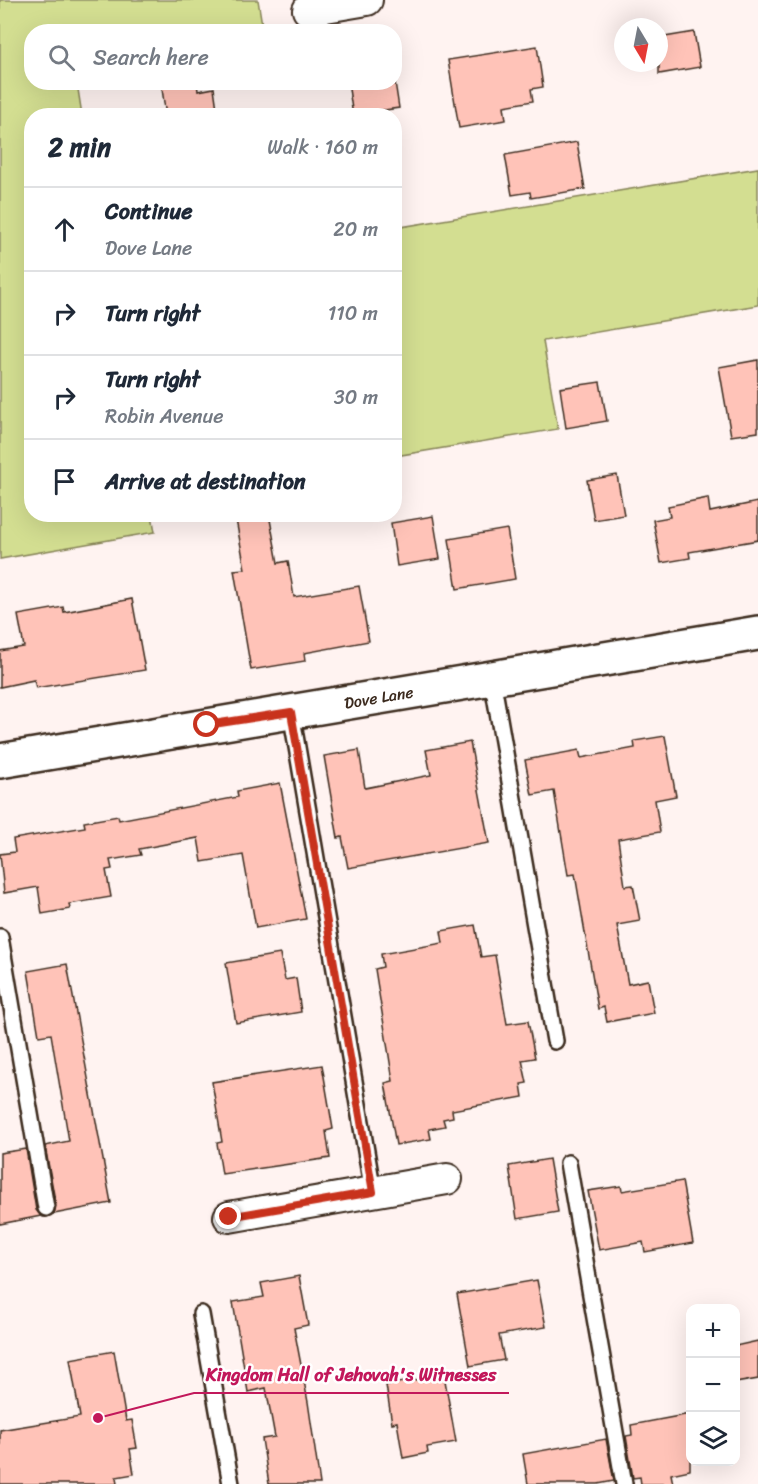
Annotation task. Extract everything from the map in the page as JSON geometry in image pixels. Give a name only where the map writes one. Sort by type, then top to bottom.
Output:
[{"type":"street","points":[[308,10],[367,0]]},
{"type":"street","name":"Dove Lane","points":[[0,761],[758,633]]},
{"type":"street","points":[[229,1217],[447,1179]]},
{"type":"lane","points":[[492,678],[555,1041]]},
{"type":"lane","points":[[291,712],[373,1192]]},
{"type":"lane","points":[[0,938],[46,1208]]},
{"type":"lane","points":[[568,1163],[624,1484]]},
{"type":"lane","points":[[201,1314],[231,1484]]},
{"type":"green space","points":[[0,0],[258,0],[262,24],[24,24],[24,90],[78,90],[81,108],[24,108],[24,522],[153,522],[155,532],[0,559]]},
{"type":"green space","points":[[758,168],[758,305],[543,341],[558,429],[402,455],[402,227]]},
{"type":"building","points":[[694,32],[700,67],[659,74],[659,72],[668,72],[668,36]]},
{"type":"building","points":[[537,46],[543,87],[531,89],[533,101],[504,106],[506,120],[459,128],[448,60]]},
{"type":"building","points":[[162,90],[214,90],[217,108],[165,108]]},
{"type":"building","points":[[349,90],[396,90],[399,108],[352,108]]},
{"type":"building","points":[[577,142],[585,189],[531,198],[530,192],[512,195],[505,155]]},
{"type":"building","points":[[758,360],[758,432],[731,436],[719,367]]},
{"type":"building","points":[[600,382],[607,421],[566,428],[560,388]]},
{"type":"building","points":[[617,475],[624,515],[594,520],[587,480]]},
{"type":"building","points":[[708,498],[710,512],[758,502],[758,540],[689,552],[690,558],[661,563],[653,520],[670,517],[668,506]]},
{"type":"building","points":[[433,516],[440,559],[397,566],[391,523]]},
{"type":"building","points":[[236,522],[270,522],[278,563],[288,561],[294,597],[359,586],[369,641],[304,653],[305,661],[251,670],[234,570],[245,569]]},
{"type":"building","points":[[507,529],[515,579],[457,589],[449,539]]},
{"type":"building","points":[[132,599],[145,670],[36,688],[34,680],[0,687],[0,651],[24,647],[18,615],[63,607],[64,612]]},
{"type":"building","points":[[665,736],[676,796],[655,800],[660,832],[618,839],[625,886],[633,885],[640,921],[617,925],[628,984],[648,980],[654,1013],[607,1022],[604,1007],[598,1009],[575,874],[568,875],[554,791],[532,795],[525,760],[579,750],[581,758],[635,748],[634,741]]},
{"type":"building","points":[[470,742],[489,843],[348,868],[342,837],[338,838],[324,756],[359,750],[365,788],[431,775],[426,750]]},
{"type":"building","points":[[280,783],[306,919],[256,928],[243,855],[202,862],[198,838],[139,849],[141,855],[110,860],[112,869],[106,870],[111,897],[69,904],[70,909],[42,914],[38,887],[4,893],[0,854],[15,852],[13,839],[85,827],[84,822],[118,816],[119,820],[238,797],[237,791]]},
{"type":"building","points":[[475,925],[481,957],[495,955],[507,1024],[528,1021],[535,1058],[522,1060],[527,1083],[521,1084],[523,1097],[452,1110],[453,1117],[443,1119],[445,1126],[429,1129],[431,1139],[396,1145],[385,1083],[393,1081],[375,969],[383,967],[381,954],[443,943],[441,931]]},
{"type":"building","points":[[280,954],[285,980],[296,978],[301,1012],[236,1023],[226,963]]},
{"type":"building","points":[[67,964],[111,1203],[54,1214],[56,1206],[45,1146],[69,1141],[51,1034],[39,1036],[28,971]]},
{"type":"building","points":[[322,1065],[333,1129],[326,1131],[330,1158],[222,1174],[217,1143],[222,1142],[212,1082]]},
{"type":"building","points":[[26,1149],[36,1210],[41,1216],[0,1224],[0,1153]]},
{"type":"building","points":[[549,1159],[558,1212],[517,1219],[509,1166]]},
{"type":"building","points":[[682,1181],[693,1243],[645,1252],[643,1242],[599,1250],[588,1191],[621,1186],[622,1191]]},
{"type":"building","points":[[299,1276],[308,1325],[294,1328],[320,1484],[269,1484],[262,1439],[275,1437],[266,1388],[248,1392],[233,1302],[264,1297],[261,1283]]},
{"type":"building","points":[[537,1280],[546,1327],[499,1335],[504,1360],[470,1366],[457,1294]]},
{"type":"building","points":[[758,1341],[758,1379],[740,1382],[740,1345]]},
{"type":"building","points":[[114,1351],[126,1421],[132,1420],[137,1448],[130,1449],[134,1474],[116,1477],[117,1484],[0,1484],[0,1430],[80,1417],[70,1359]]},
{"type":"building","points":[[444,1375],[456,1442],[427,1447],[428,1453],[403,1458],[397,1422],[392,1423],[386,1385]]},
{"type":"building","points":[[686,1415],[686,1466],[690,1466],[690,1470],[671,1474],[673,1484],[641,1484],[640,1477],[633,1478],[626,1436],[632,1435],[631,1425]]},
{"type":"building","points":[[606,1439],[614,1481],[598,1484],[528,1484],[523,1454]]},
{"type":"place","name":"Kingdom Hall of Jehovah's Witnesses","points":[[98,1418]]},
{"type":"route","points":[[207,725],[291,712],[373,1192],[229,1217]]}]
